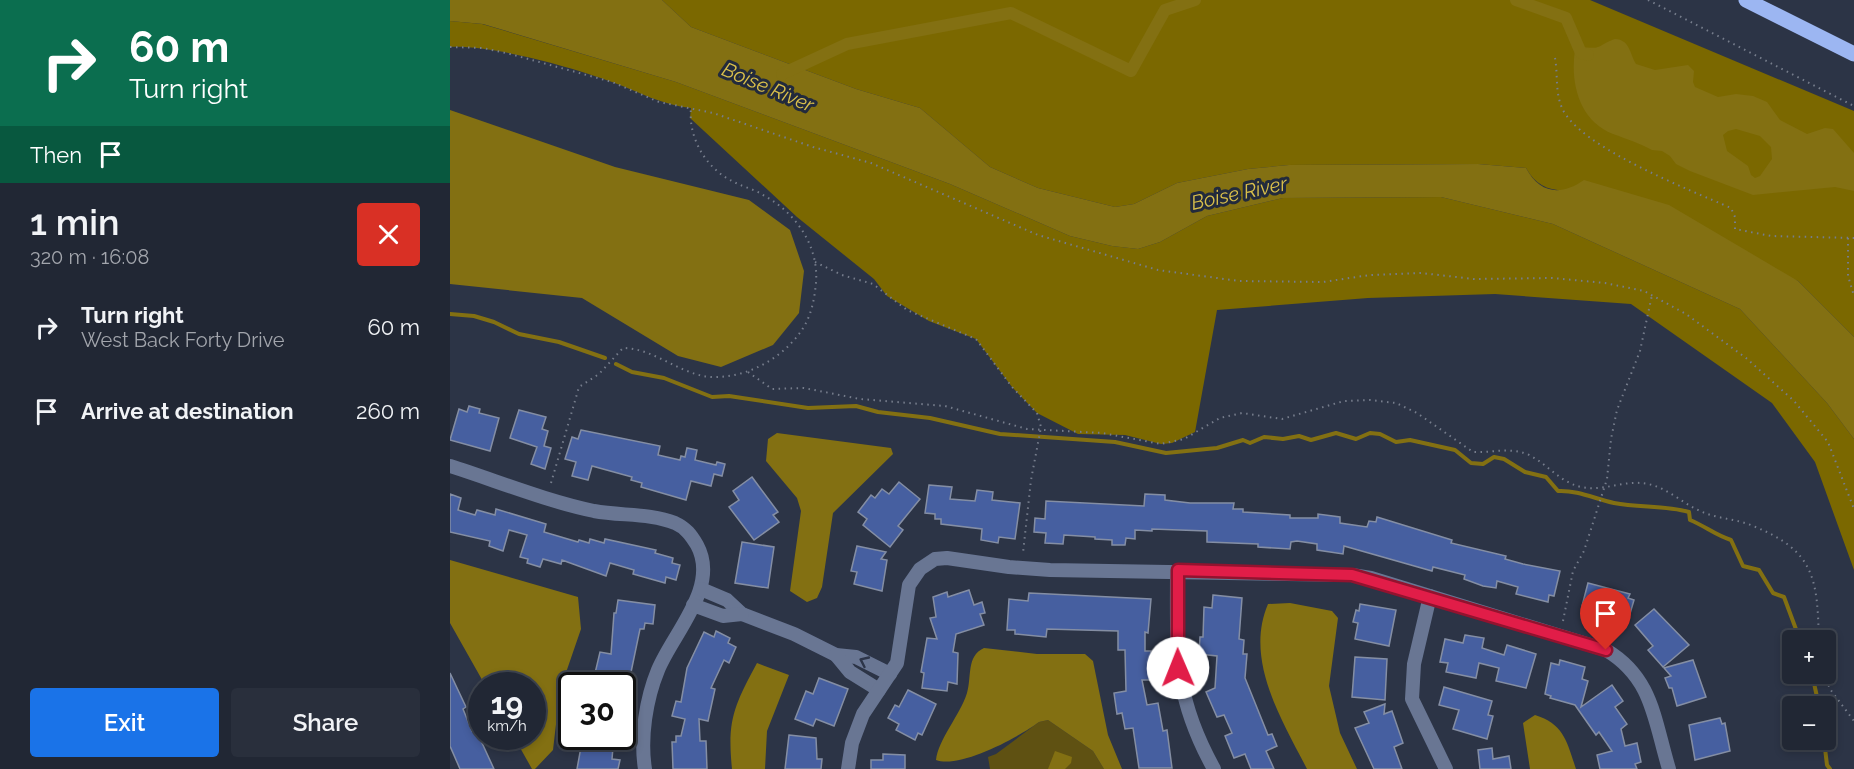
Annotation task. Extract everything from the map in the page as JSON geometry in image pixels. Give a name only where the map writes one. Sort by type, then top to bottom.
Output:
[{"type":"main road","points":[[1746,0],[1854,54]]},
{"type":"street","points":[[450,466],[594,511],[661,519],[689,532],[701,553],[704,567],[701,589],[658,670],[643,741],[645,769]]},
{"type":"street","points":[[848,769],[863,714],[897,663],[909,585],[927,563],[947,558],[1050,570],[1178,570],[1352,575],[1430,596],[1606,650],[1624,661],[1639,677],[1669,769]]},
{"type":"street","points":[[1178,570],[1178,668],[1182,695],[1190,722],[1214,769]]},
{"type":"street","points":[[701,589],[727,600],[742,614],[794,634],[836,655],[856,657],[890,674]]},
{"type":"street","points":[[1430,596],[1414,664],[1412,699],[1429,728],[1446,769]]},
{"type":"street","points":[[693,605],[723,616],[742,614]]},
{"type":"street","points":[[836,655],[850,672],[879,690]]},
{"type":"path","points":[[1648,0],[1854,106]]},
{"type":"path","points":[[450,47],[483,48],[510,54],[612,82],[659,102],[713,113],[871,164],[1038,235],[1158,270],[1239,281],[1323,282],[1370,275],[1421,273],[1474,279],[1552,278],[1605,283],[1652,295],[1686,314],[1729,345],[1794,400],[1828,442],[1854,509]]},
{"type":"path","points":[[1556,58],[1558,92],[1563,109],[1575,125],[1599,145],[1731,208],[1735,217],[1735,229],[1739,232],[1771,236],[1854,238]]},
{"type":"path","points":[[551,483],[579,387],[599,374],[623,348],[641,351],[702,376],[716,378],[748,372],[783,351],[811,315],[815,298],[816,262],[809,240],[800,225],[778,204],[765,195],[733,182],[709,164],[692,131],[691,108]]},
{"type":"path","points":[[1848,238],[1848,276],[1854,296]]},
{"type":"path","points":[[816,262],[842,275],[873,285],[907,310],[976,339],[1012,387],[1037,414],[1041,430],[1040,441],[1031,480],[1023,553]]},
{"type":"path","points":[[1563,621],[1573,571],[1584,551],[1604,487],[1617,410],[1640,351],[1652,295]]},
{"type":"path","points":[[748,372],[772,389],[804,388],[860,399],[945,406],[1005,425],[1041,430],[1102,433],[1172,443],[1220,418],[1242,413],[1282,419],[1344,401],[1370,400],[1396,403],[1417,413],[1473,452],[1514,450],[1543,463],[1566,482],[1581,487],[1650,484],[1702,512],[1754,526],[1776,537],[1797,553],[1813,574],[1817,589],[1819,630]]},
{"type":"path","points":[[1828,684],[1854,722]]},
{"type":"shaded area","points":[[662,0],[1590,0],[1854,111],[1854,337],[1798,281],[1571,190],[1550,189],[1534,179],[1526,168],[1478,164],[1289,165],[1248,169],[1177,183],[1134,204],[1115,207],[1038,188],[990,167],[920,108],[856,89],[691,27]]},
{"type":"shaded area","points":[[450,21],[482,24],[676,82],[950,184],[1070,236],[1112,246],[1138,249],[1160,242],[1207,216],[1283,198],[1441,197],[1553,224],[1740,309],[1827,403],[1854,439],[1854,570],[1815,462],[1772,403],[1631,304],[1495,294],[1368,298],[1217,310],[1195,432],[1172,443],[1161,444],[1125,435],[1078,434],[1037,413],[1012,387],[976,339],[929,321],[887,296],[874,279],[797,217],[690,118],[691,108],[660,101],[595,76],[532,58],[468,47],[450,47]]},
{"type":"shaded area","points":[[1048,720],[1093,751],[1104,769],[990,769],[988,757],[996,754],[1039,722]]},
{"type":"water","name":"Boise River","points":[[450,0],[662,0],[691,27],[856,89],[920,108],[990,167],[1038,188],[1115,207],[1134,204],[1177,183],[1248,169],[1289,165],[1478,164],[1526,168],[1538,183],[1552,190],[1567,189],[1584,180],[1669,205],[1798,281],[1854,337],[1854,439],[1827,403],[1740,309],[1553,224],[1441,197],[1283,198],[1207,216],[1160,242],[1138,249],[1112,246],[1070,236],[950,184],[676,82],[483,24],[450,21]]},
{"type":"water","points":[[1615,39],[1624,42],[1636,64],[1655,70],[1688,65],[1694,71],[1695,87],[1718,97],[1736,94],[1753,96],[1767,102],[1780,120],[1807,134],[1825,128],[1833,129],[1854,153],[1854,191],[1835,187],[1753,195],[1690,171],[1676,164],[1662,151],[1652,150],[1601,128],[1592,120],[1579,100],[1574,75],[1575,50],[1578,46],[1596,48]],"holes":[[[1736,129],[1760,136],[1771,147],[1772,159],[1760,176],[1755,178],[1751,175],[1748,166],[1727,151],[1723,135]]]},
{"type":"water","points":[[450,110],[615,167],[749,200],[790,230],[804,271],[799,313],[773,345],[721,367],[678,356],[582,298],[450,284]]},
{"type":"water","points":[[777,433],[891,448],[893,454],[833,513],[822,587],[817,598],[807,602],[790,591],[801,511],[797,498],[766,461],[768,439]]},
{"type":"water","points":[[450,560],[578,597],[581,629],[566,672],[558,672],[558,707],[553,750],[535,769],[532,769],[521,750],[546,750],[546,672],[478,672],[450,623]]},
{"type":"water","points":[[1290,603],[1332,611],[1338,618],[1329,686],[1340,733],[1357,769],[1307,769],[1277,710],[1263,668],[1260,647],[1262,625],[1268,604]]},
{"type":"water","points":[[984,648],[1037,654],[1085,654],[1093,661],[1108,735],[1122,769],[1104,769],[1093,751],[1048,720],[1039,722],[1018,736],[974,756],[946,762],[936,760],[941,744],[967,693],[974,656]]},
{"type":"water","points":[[757,663],[789,675],[767,731],[765,769],[732,769],[731,738],[734,714]]},
{"type":"water","points":[[1535,715],[1552,723],[1563,735],[1576,769],[1530,769],[1523,723]]},
{"type":"water","points":[[1055,751],[1072,757],[1071,763],[1065,769],[1048,769]]},
{"type":"building","points":[[469,406],[480,409],[479,413],[499,418],[490,451],[450,440],[459,409],[467,412]]},
{"type":"building","points":[[519,410],[546,417],[542,429],[548,431],[544,446],[551,448],[545,469],[531,464],[537,447],[510,438]]},
{"type":"building","points":[[581,430],[660,446],[658,455],[680,460],[681,456],[685,457],[687,448],[697,450],[695,460],[716,465],[717,462],[725,464],[722,476],[714,474],[711,486],[691,481],[686,500],[641,487],[642,483],[631,480],[632,477],[592,466],[588,480],[572,476],[576,462],[565,459],[572,437],[578,439]]},
{"type":"building","points":[[752,477],[778,512],[773,515],[779,522],[754,540],[729,507],[739,500],[733,491]]},
{"type":"building","points":[[899,482],[920,499],[898,526],[903,530],[890,547],[863,525],[867,519],[858,512],[871,495],[875,498],[882,489],[889,494]]},
{"type":"building","points":[[929,485],[952,487],[950,499],[975,501],[977,490],[993,492],[992,500],[1020,503],[1015,539],[999,537],[998,543],[981,540],[982,529],[941,524],[941,519],[935,519],[935,514],[925,513]]},
{"type":"building","points":[[450,494],[461,498],[458,510],[475,515],[477,510],[495,515],[496,509],[546,524],[544,532],[578,542],[579,540],[589,543],[590,539],[604,543],[605,539],[656,550],[655,553],[673,558],[672,563],[680,565],[676,580],[666,577],[665,583],[633,574],[634,570],[610,563],[606,576],[562,560],[561,564],[543,559],[540,567],[527,563],[528,559],[520,557],[527,535],[509,530],[503,551],[489,546],[490,541],[450,532]]},
{"type":"building","points":[[1145,494],[1165,495],[1165,500],[1190,503],[1234,503],[1233,509],[1243,509],[1243,512],[1290,515],[1290,518],[1318,518],[1318,514],[1340,517],[1340,523],[1367,527],[1369,521],[1376,522],[1377,517],[1452,540],[1451,543],[1506,556],[1505,559],[1560,571],[1554,596],[1549,595],[1548,602],[1516,594],[1518,587],[1497,581],[1496,588],[1483,586],[1464,579],[1465,575],[1433,567],[1432,571],[1344,546],[1343,554],[1317,550],[1317,544],[1297,541],[1291,542],[1290,549],[1258,547],[1258,544],[1207,542],[1207,531],[1152,529],[1152,531],[1135,530],[1135,539],[1126,538],[1125,545],[1112,545],[1112,540],[1095,539],[1095,537],[1064,535],[1063,544],[1045,543],[1046,533],[1034,532],[1035,518],[1045,519],[1046,501],[1144,506]]},
{"type":"building","points":[[742,542],[774,547],[768,588],[735,583]]},
{"type":"building","points":[[857,546],[886,552],[881,559],[887,560],[882,591],[854,584],[857,572],[851,571]]},
{"type":"building","points":[[1588,583],[1630,594],[1628,598],[1634,600],[1629,617],[1624,612],[1620,629],[1587,621],[1590,608],[1582,606]]},
{"type":"building","points":[[969,590],[974,605],[982,602],[985,613],[980,614],[984,625],[956,634],[953,652],[958,653],[957,684],[948,682],[947,691],[922,688],[924,673],[921,672],[927,638],[937,639],[930,618],[936,617],[933,597],[947,592],[948,597]]},
{"type":"building","points":[[1029,593],[1151,599],[1148,633],[1145,632],[1145,651],[1151,651],[1151,658],[1154,658],[1155,680],[1142,680],[1147,705],[1158,703],[1163,731],[1167,730],[1172,768],[1139,768],[1133,728],[1125,729],[1122,713],[1117,714],[1114,693],[1126,691],[1125,650],[1118,650],[1118,631],[1047,629],[1046,637],[1015,634],[1015,630],[1007,630],[1009,599],[1028,601]]},
{"type":"building","points":[[1213,595],[1242,598],[1239,639],[1244,640],[1243,654],[1247,654],[1245,678],[1268,735],[1272,734],[1277,746],[1266,751],[1274,769],[1251,769],[1245,754],[1234,758],[1225,736],[1232,733],[1224,715],[1217,717],[1206,692],[1215,688],[1217,656],[1199,654],[1200,637],[1203,637],[1204,607],[1212,608]]},
{"type":"building","points":[[618,600],[655,605],[653,624],[645,623],[644,629],[640,629],[631,672],[595,672],[600,652],[611,654],[614,613],[616,613]]},
{"type":"building","points":[[1360,604],[1396,610],[1389,646],[1355,639],[1358,623],[1353,622]]},
{"type":"building","points":[[1654,609],[1689,645],[1663,667],[1648,650],[1653,646],[1635,625]]},
{"type":"building","points":[[716,631],[730,638],[728,643],[736,647],[729,663],[724,660],[711,688],[715,689],[708,721],[699,719],[700,741],[706,741],[707,769],[673,769],[672,742],[676,742],[676,736],[681,736],[685,719],[672,716],[676,701],[681,702],[687,668],[704,632],[714,637]]},
{"type":"building","points":[[1465,635],[1484,638],[1482,648],[1504,655],[1507,645],[1536,654],[1526,688],[1496,681],[1499,668],[1479,663],[1476,678],[1446,672],[1448,663],[1440,662],[1445,639],[1463,643]]},
{"type":"building","points":[[1355,657],[1387,659],[1385,700],[1352,697]]},
{"type":"building","points":[[1560,660],[1585,667],[1582,679],[1588,681],[1581,707],[1612,685],[1623,701],[1615,707],[1627,724],[1621,729],[1625,746],[1637,743],[1641,762],[1635,764],[1637,769],[1600,769],[1597,755],[1612,751],[1599,732],[1596,735],[1575,705],[1550,698],[1551,696],[1545,694],[1551,663],[1559,665]]},
{"type":"building","points":[[1693,660],[1706,697],[1677,706],[1672,688],[1669,688],[1665,678],[1671,676],[1664,668]]},
{"type":"building","points":[[450,673],[466,707],[463,709],[468,721],[468,750],[485,750],[494,769],[460,769],[450,746]]},
{"type":"building","points":[[819,678],[848,689],[834,726],[816,719],[813,726],[795,719],[806,691],[813,694]]},
{"type":"building","points":[[1444,687],[1492,701],[1488,715],[1493,716],[1487,739],[1453,729],[1459,710],[1439,705]]},
{"type":"building","points":[[908,690],[936,704],[922,735],[918,733],[915,740],[896,730],[899,724],[888,718],[895,705],[899,707]]},
{"type":"building","points":[[1385,704],[1384,714],[1392,711],[1403,743],[1394,747],[1402,769],[1374,769],[1355,728],[1369,723],[1364,712]]},
{"type":"building","points":[[1720,718],[1722,724],[1725,723],[1730,751],[1695,760],[1689,725]]},
{"type":"building","points":[[789,735],[816,738],[817,759],[822,759],[821,769],[785,769]]},
{"type":"building","points":[[1492,748],[1493,759],[1509,756],[1511,769],[1480,769],[1478,750]]},
{"type":"building","points":[[580,750],[613,750],[612,759],[620,760],[618,769],[577,769]]},
{"type":"building","points":[[883,754],[905,755],[905,769],[871,769],[871,760],[883,760]]},
{"type":"waterway","name":"Boise River","points":[[782,74],[847,44],[1011,13],[1131,71],[1165,10],[1195,0]]},
{"type":"waterway","points":[[1516,0],[1566,18],[1581,53],[1588,55]]},
{"type":"waterway","points":[[450,314],[474,316],[494,322],[519,334],[559,342],[605,358]]},
{"type":"waterway","points":[[616,364],[632,372],[664,378],[712,397],[729,396],[808,408],[856,406],[878,412],[930,418],[1000,434],[1115,442],[1166,453],[1217,448],[1243,440],[1250,443],[1264,437],[1283,439],[1299,436],[1311,440],[1336,433],[1356,439],[1370,433],[1380,434],[1396,442],[1410,440],[1455,450],[1471,463],[1483,464],[1494,457],[1504,459],[1525,472],[1546,477],[1558,491],[1579,493],[1623,505],[1671,508],[1689,512],[1690,520],[1731,540],[1743,566],[1759,570],[1773,593],[1784,597],[1796,630]]},
{"type":"waterway","points":[[1814,684],[1817,696]]},
{"type":"waterway","points":[[1825,750],[1827,765],[1830,769]]},
{"type":"route","points":[[1178,668],[1178,570],[1352,575],[1371,578],[1606,650]]}]
